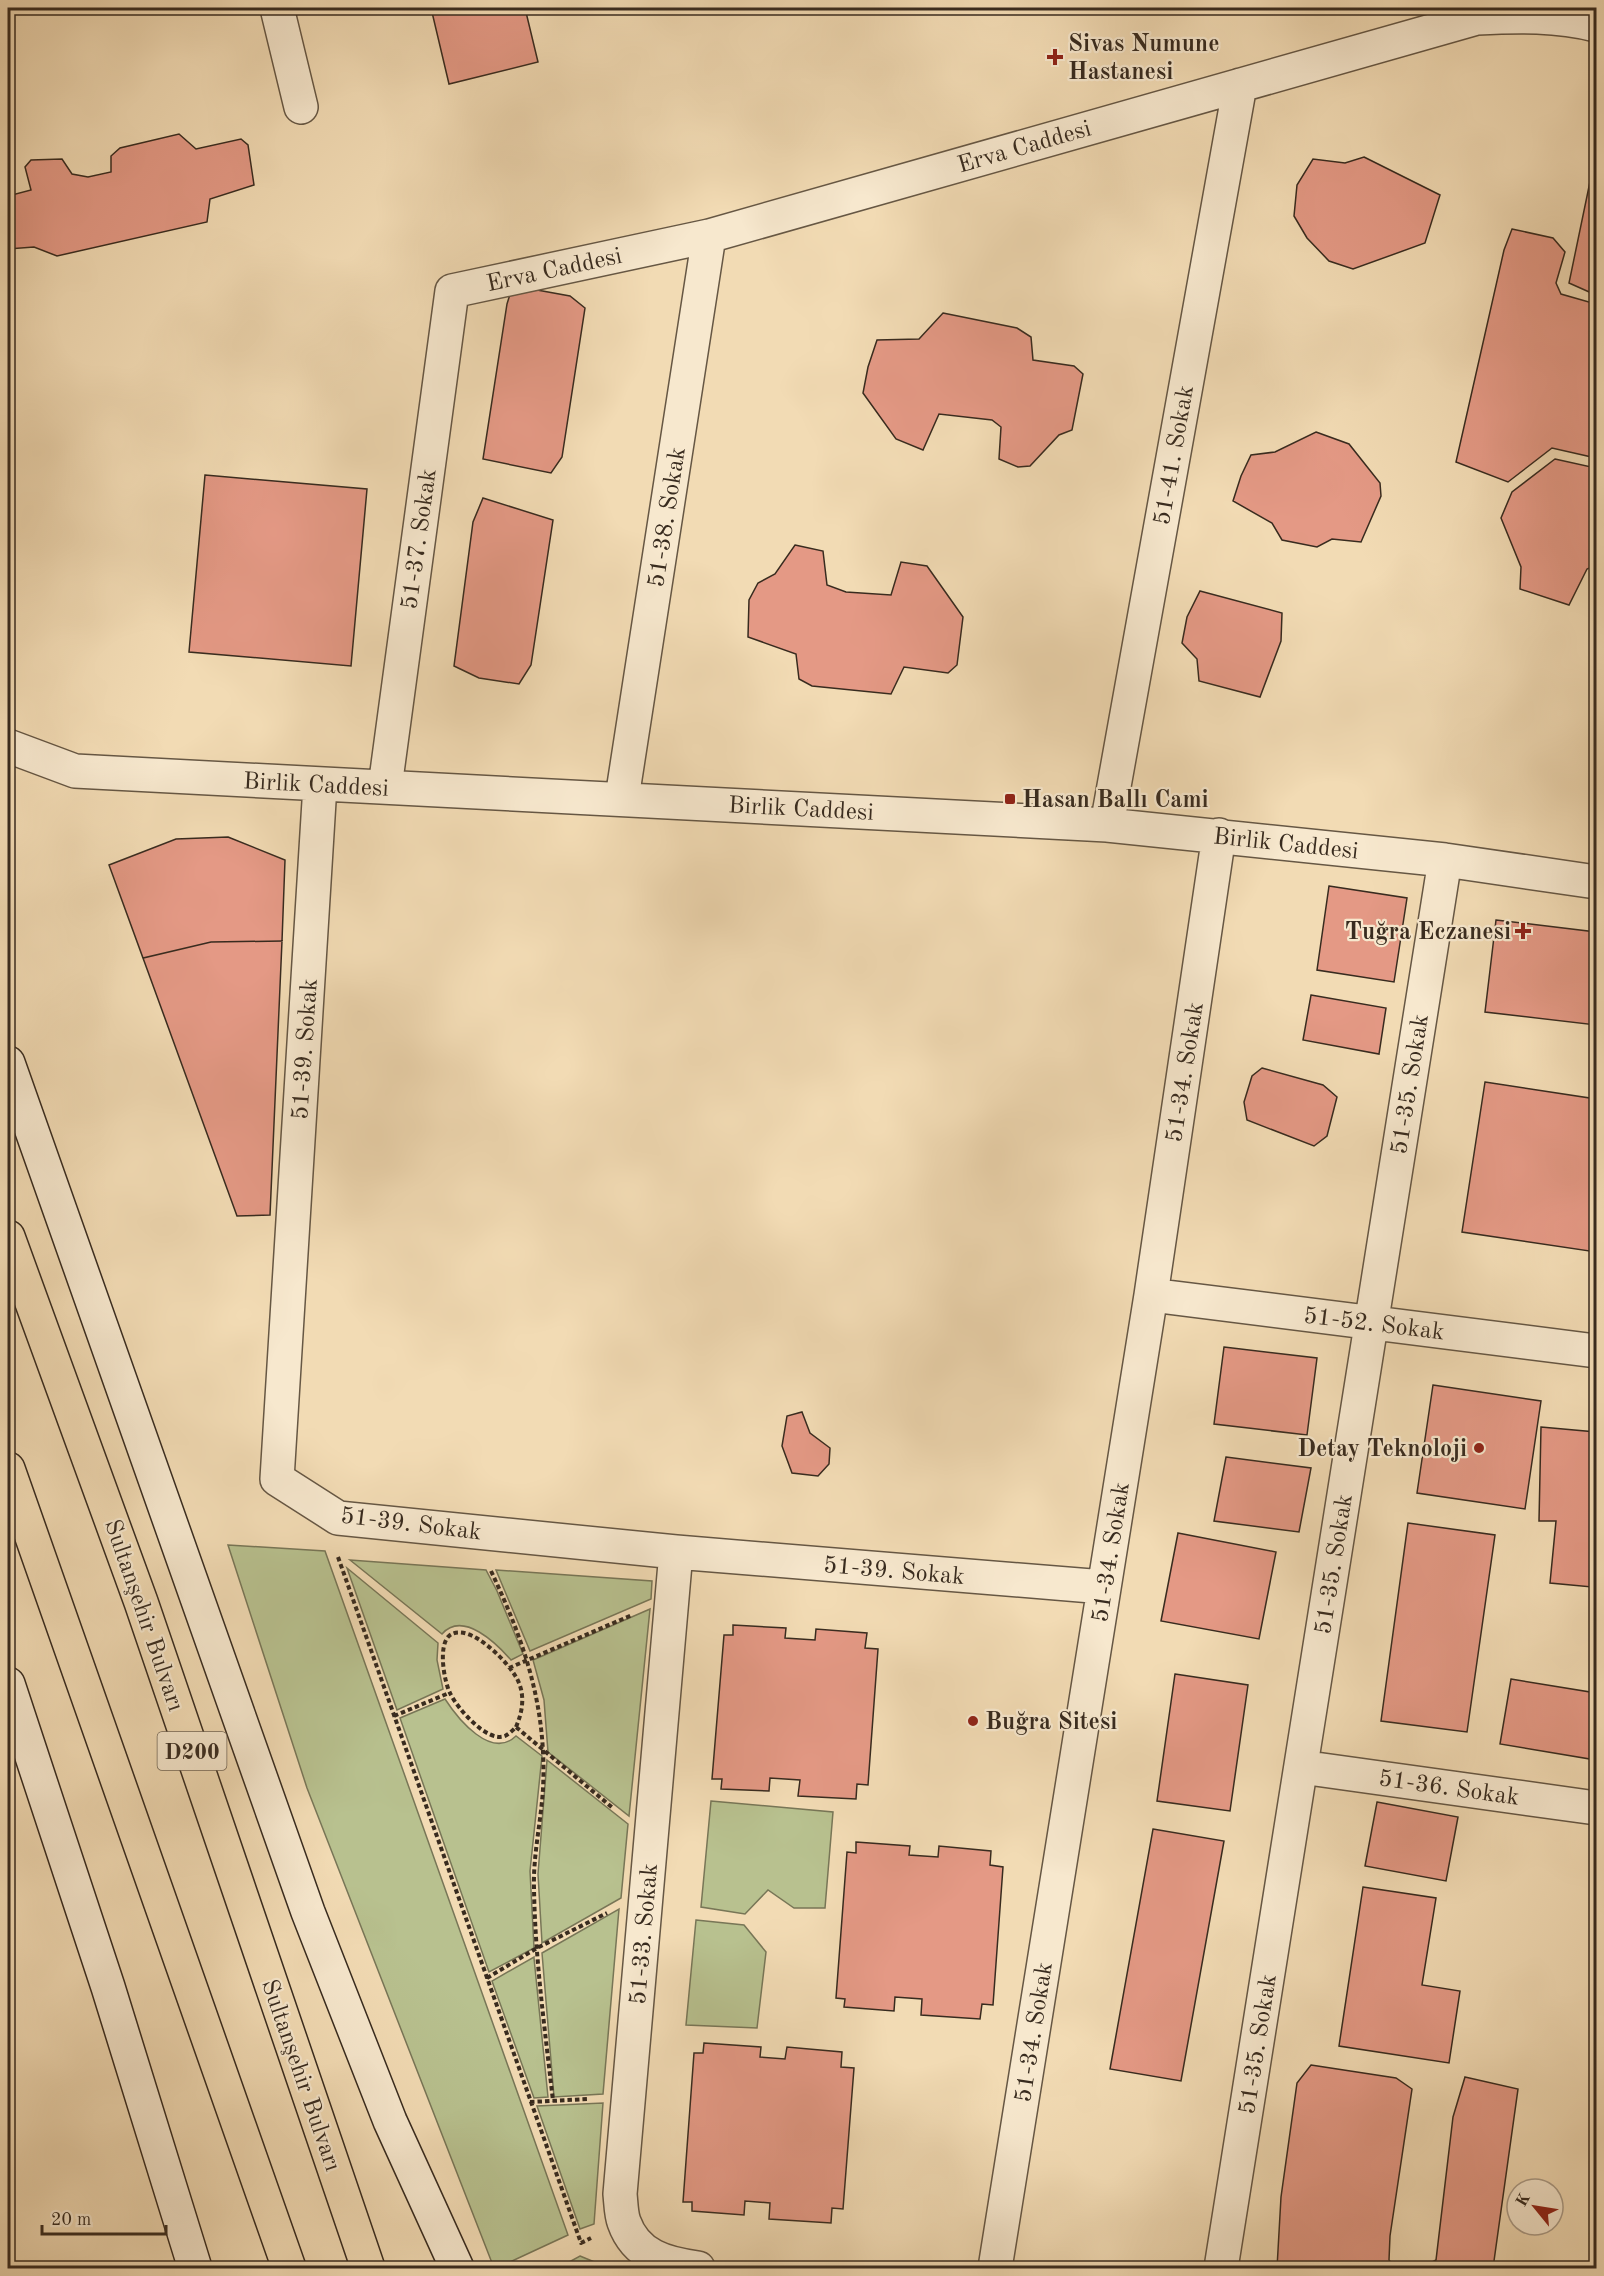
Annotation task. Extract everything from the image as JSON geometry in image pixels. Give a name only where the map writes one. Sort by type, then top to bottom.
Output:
[{"type":"highway","name":"Sultanşehir Bulvarı","points":[[8,1237],[141,1602],[368,2268]]},
{"type":"highway","points":[[8,1469],[289,2268]]},
{"type":"street","points":[[277,8],[301,107]]},
{"type":"street","name":"Erva Caddesi","points":[[452,291],[709,236],[1477,18],[1528,15],[1574,19],[1596,25]]},
{"type":"street","name":"51-41. Sokak","points":[[1107,825],[1239,85]]},
{"type":"street","name":"51-38. Sokak","points":[[622,798],[709,236]]},
{"type":"street","name":"51-37. Sokak","points":[[385,787],[452,291]]},
{"type":"street","name":"Birlik Caddesi","points":[[8,746],[75,771],[1107,825],[1445,860],[1596,882]]},
{"type":"street","name":"51-39. Sokak","points":[[320,785],[277,1479],[338,1518],[676,1552],[1104,1587]]},
{"type":"street","name":"51-34. Sokak","points":[[995,2268],[1150,1295],[1220,835]]},
{"type":"street","name":"51-35. Sokak","points":[[1221,2268],[1445,860]]},
{"type":"street","points":[[8,1063],[308,1912],[390,2121],[457,2268]]},
{"type":"street","name":"51-52. Sokak","points":[[1150,1295],[1596,1351]]},
{"type":"street","name":"51-33. Sokak","points":[[676,1552],[620,2194],[624,2222],[635,2242],[652,2258],[698,2268]]},
{"type":"street","points":[[8,1684],[108,1987],[186,2258]]},
{"type":"street","name":"51-36. Sokak","points":[[1301,1767],[1596,1808]]},
{"type":"path","points":[[335,1550],[581,2244],[624,2222]]},
{"type":"path","points":[[487,1562],[517,1628],[528,1660],[536,1692],[544,1750],[543,1791],[535,1862],[537,1948],[553,2101]]},
{"type":"path","points":[[509,1668],[673,1597]]},
{"type":"path","points":[[460,1632],[466,1634],[487,1644],[509,1668],[519,1682],[522,1713],[516,1727],[501,1737],[488,1733],[464,1714],[450,1693],[443,1660],[445,1641],[451,1634],[460,1632]]},
{"type":"path","points":[[394,1716],[450,1693]]},
{"type":"path","points":[[516,1727],[651,1840]]},
{"type":"path","points":[[487,1978],[537,1948],[647,1894]]},
{"type":"path","points":[[530,2102],[629,2096]]},
{"type":"green space","points":[[228,1545],[325,1551],[568,2235],[497,2268],[494,2268],[307,1788]]},
{"type":"green space","points":[[350,1560],[486,1570],[523,1654],[511,1660],[489,1638],[469,1627],[450,1628],[442,1634]]},
{"type":"green space","points":[[347,1568],[438,1643],[437,1660],[443,1689],[397,1710]]},
{"type":"green space","points":[[496,1570],[652,1581],[651,1599],[530,1651]]},
{"type":"green space","points":[[650,1609],[629,1816],[548,1752],[544,1700],[533,1660]]},
{"type":"green space","points":[[445,1699],[467,1726],[486,1740],[496,1743],[506,1742],[516,1736],[542,1756],[530,1871],[534,1948],[489,1972],[400,1718]]},
{"type":"green space","points":[[547,1760],[628,1824],[621,1898],[542,1943],[538,1874]]},
{"type":"green space","points":[[711,1801],[833,1812],[825,1908],[794,1908],[768,1890],[745,1914],[701,1907]]},
{"type":"green space","points":[[619,1909],[603,2094],[554,2097],[542,1953]]},
{"type":"green space","points":[[696,1920],[744,1925],[766,1952],[757,2028],[686,2025]]},
{"type":"green space","points":[[534,1957],[548,2097],[534,2098],[492,1981]]},
{"type":"green space","points":[[603,2103],[594,2224],[580,2229],[537,2106]]},
{"type":"green space","points":[[580,2256],[609,2268],[558,2268]]},
{"type":"building","points":[[431,8],[525,8],[538,62],[449,84]]},
{"type":"building","points":[[179,134],[196,149],[241,139],[248,145],[254,185],[210,199],[207,222],[57,256],[34,247],[8,249],[8,196],[31,190],[25,167],[31,160],[62,159],[72,174],[88,177],[111,172],[111,156],[120,148]]},
{"type":"building","points":[[1364,157],[1440,195],[1425,243],[1353,269],[1329,261],[1307,238],[1294,216],[1297,185],[1313,159],[1345,163]]},
{"type":"building","points":[[1596,163],[1596,295],[1569,283],[1592,172]]},
{"type":"building","points":[[1512,229],[1553,238],[1565,252],[1556,283],[1561,294],[1596,304],[1596,458],[1552,448],[1508,482],[1456,462],[1504,250]]},
{"type":"building","points":[[526,288],[570,296],[585,308],[562,457],[551,473],[483,459],[507,304],[511,291]]},
{"type":"building","points":[[943,313],[1017,328],[1031,337],[1033,360],[1074,366],[1083,374],[1072,430],[1059,435],[1030,466],[1018,467],[999,459],[1001,427],[992,420],[939,414],[923,450],[896,439],[863,393],[868,367],[877,340],[919,339]]},
{"type":"building","points":[[1316,432],[1349,444],[1380,483],[1381,496],[1361,542],[1332,539],[1317,547],[1282,540],[1272,523],[1233,501],[1251,455],[1275,452]]},
{"type":"building","points":[[1555,459],[1596,468],[1596,565],[1587,569],[1569,605],[1520,589],[1521,567],[1501,518],[1512,492]]},
{"type":"building","points":[[205,475],[367,489],[351,666],[189,652]]},
{"type":"building","points":[[483,498],[553,520],[531,665],[519,684],[479,678],[454,666],[473,522]]},
{"type":"building","points":[[795,545],[823,551],[827,585],[846,592],[891,595],[901,562],[927,566],[963,617],[957,665],[948,673],[904,667],[891,694],[812,686],[799,679],[796,654],[748,637],[749,600],[758,583],[775,574]]},
{"type":"building","points":[[1200,591],[1282,613],[1281,641],[1260,697],[1199,681],[1197,659],[1182,643],[1187,617]]},
{"type":"building","points":[[228,837],[285,860],[282,941],[211,942],[143,958],[109,865],[176,839]]},
{"type":"building","points":[[1329,886],[1407,898],[1394,982],[1317,970]]},
{"type":"building","points":[[1496,920],[1596,932],[1596,1025],[1485,1012]]},
{"type":"building","points":[[282,941],[270,1215],[237,1216],[143,958],[211,942]]},
{"type":"building","points":[[1311,995],[1386,1008],[1379,1054],[1303,1040]]},
{"type":"building","points":[[1262,1068],[1323,1085],[1337,1097],[1327,1136],[1314,1146],[1247,1120],[1244,1102],[1252,1076]]},
{"type":"building","points":[[1485,1082],[1596,1099],[1596,1252],[1462,1232]]},
{"type":"building","points":[[1224,1347],[1317,1358],[1307,1435],[1214,1424]]},
{"type":"building","points":[[1433,1385],[1541,1401],[1525,1509],[1417,1493]]},
{"type":"building","points":[[802,1412],[810,1433],[830,1448],[829,1464],[818,1476],[792,1473],[782,1446],[787,1416]]},
{"type":"building","points":[[1541,1427],[1596,1432],[1596,1542],[1592,1587],[1550,1583],[1556,1521],[1539,1521]]},
{"type":"building","points":[[1226,1457],[1311,1468],[1299,1532],[1214,1521]]},
{"type":"building","points":[[1408,1523],[1495,1535],[1467,1732],[1381,1721]]},
{"type":"building","points":[[1178,1533],[1276,1552],[1259,1639],[1161,1621]]},
{"type":"building","points":[[733,1625],[786,1628],[785,1638],[815,1640],[816,1629],[867,1633],[865,1648],[878,1649],[868,1785],[857,1784],[856,1799],[798,1796],[800,1780],[770,1778],[769,1791],[721,1789],[722,1779],[712,1779],[724,1635],[733,1635]]},
{"type":"building","points":[[1175,1674],[1248,1685],[1230,1811],[1157,1801]]},
{"type":"building","points":[[1511,1679],[1596,1693],[1596,1760],[1500,1744]]},
{"type":"building","points":[[1377,1802],[1458,1817],[1446,1881],[1365,1866]]},
{"type":"building","points":[[1153,1829],[1224,1841],[1181,2081],[1110,2069]]},
{"type":"building","points":[[856,1842],[910,1846],[909,1855],[938,1857],[939,1846],[991,1851],[990,1865],[1003,1867],[993,2005],[982,2004],[980,2019],[921,2015],[922,1999],[895,1997],[894,2011],[844,2007],[845,1999],[836,1998],[847,1852],[856,1853]]},
{"type":"building","points":[[1363,1887],[1436,1898],[1422,1985],[1460,1991],[1449,2063],[1339,2046]]},
{"type":"building","points":[[704,2043],[761,2047],[760,2057],[785,2059],[787,2047],[842,2052],[841,2067],[854,2068],[843,2209],[832,2208],[831,2223],[769,2219],[770,2203],[745,2201],[744,2215],[692,2211],[692,2202],[683,2202],[694,2053],[703,2053]]},
{"type":"building","points":[[1311,2065],[1396,2078],[1412,2089],[1390,2236],[1389,2260],[1395,2268],[1277,2268],[1281,2197],[1297,2083]]},
{"type":"building","points":[[1465,2077],[1518,2089],[1493,2268],[1421,2268],[1436,2260],[1453,2117]]},
{"type":"place","name":"Sivas Numune Hastanesi","points":[[1055,57]]},
{"type":"place","name":"Hasan Ballı Cami","points":[[1010,799]]},
{"type":"place","name":"Tuğra Eczanesi","points":[[1523,931]]},
{"type":"place","name":"Detay Teknoloji","points":[[1479,1448]]},
{"type":"place","name":"Buğra Sitesi","points":[[973,1721]]}]
